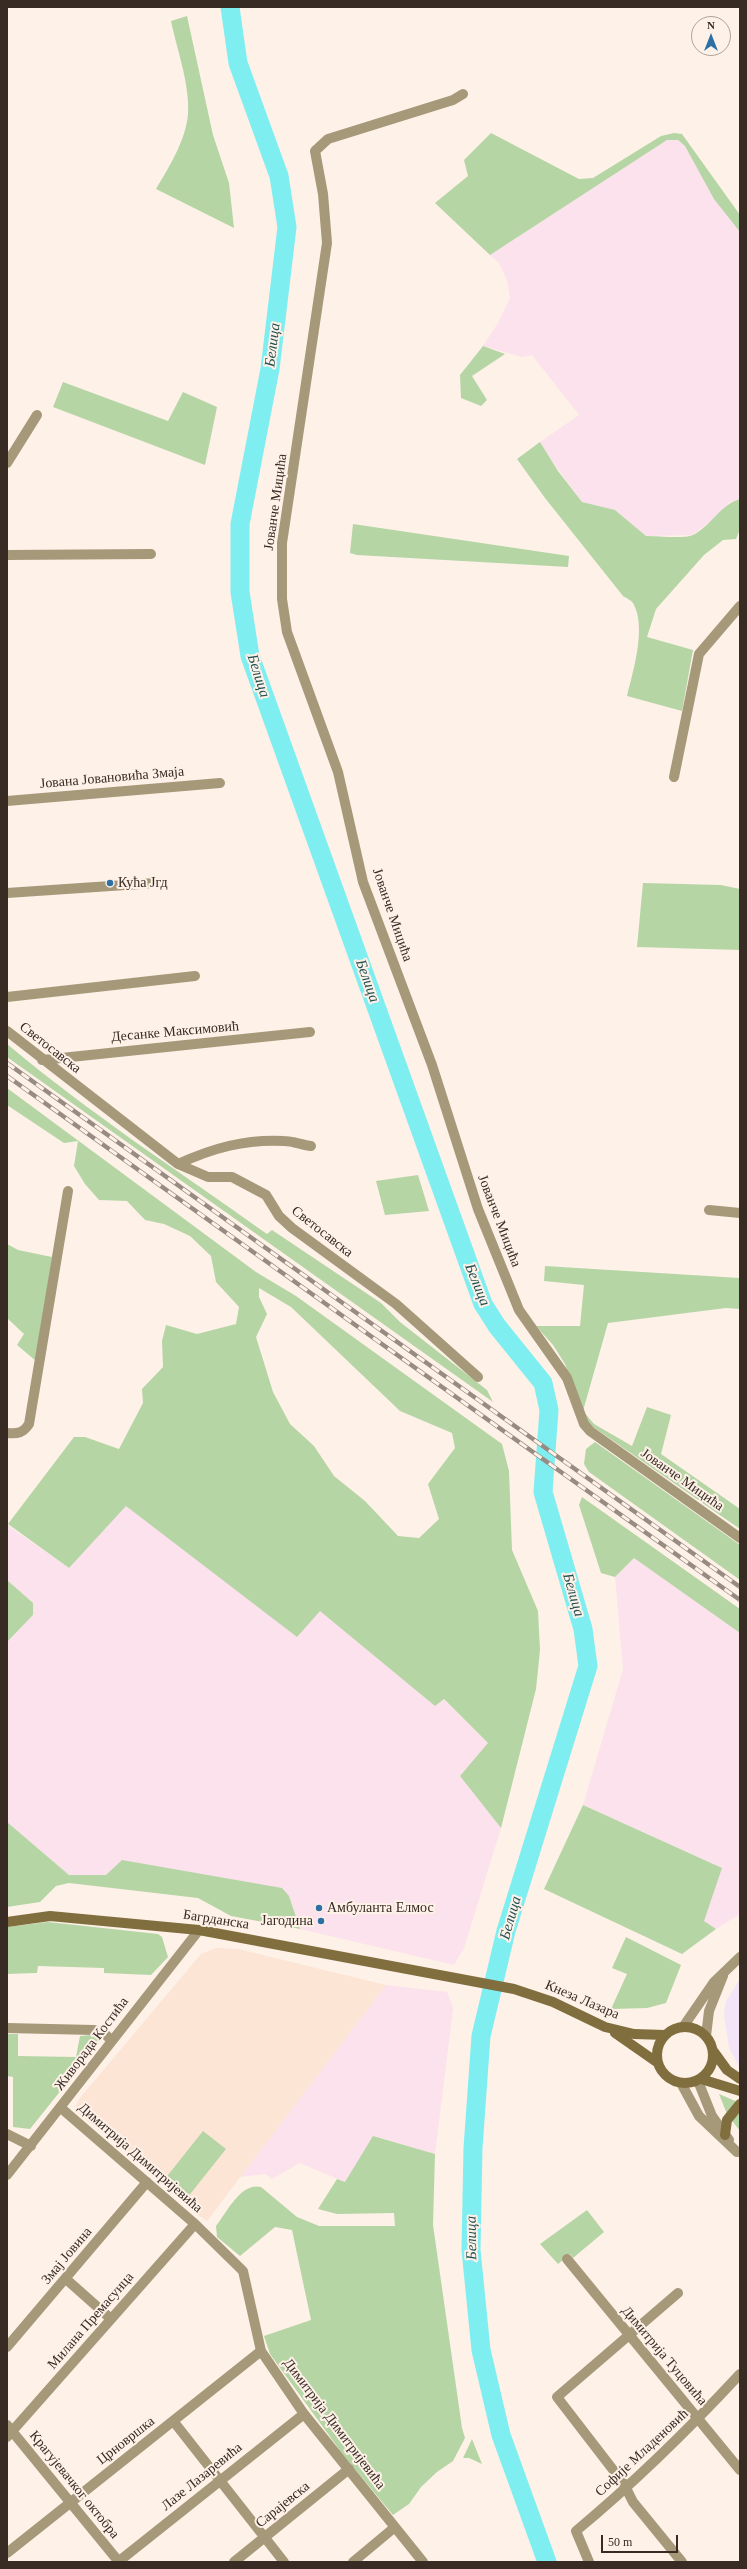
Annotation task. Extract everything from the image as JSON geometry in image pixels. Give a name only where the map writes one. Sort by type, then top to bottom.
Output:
[{"type":"main road","name":"Багрданска","points":[[7,1922],[50,1916],[199,1930],[514,1989]]},
{"type":"main road","name":"Кнеза Лазара","points":[[514,1989],[553,2002],[604,2027],[634,2034],[665,2035]]},
{"type":"main road","points":[[604,2027],[658,2062],[666,2076],[681,2083],[699,2080],[740,2090]]},
{"type":"main road","points":[[658,2062],[658,2046],[665,2035],[675,2028],[695,2028],[706,2036],[714,2052],[727,2070],[740,2079]]},
{"type":"main road","points":[[699,2080],[712,2065],[714,2052]]},
{"type":"main road","points":[[725,2135],[727,2120],[740,2104]]},
{"type":"street","name":"Јованче Мицића","points":[[463,94],[453,100],[328,139],[315,151],[323,194],[327,243],[282,543],[282,599],[287,632],[338,772],[363,882],[432,1065],[478,1210],[519,1310],[567,1378],[584,1424],[590,1431],[740,1538]]},
{"type":"street","points":[[7,462],[37,415]]},
{"type":"street","points":[[7,555],[151,554]]},
{"type":"street","points":[[674,777],[699,654],[740,606]]},
{"type":"street","name":"Јована Јовановића Змаја","points":[[7,801],[220,783]]},
{"type":"street","points":[[7,893],[155,884]]},
{"type":"street","points":[[7,996],[195,976]]},
{"type":"street","name":"Светосавска","points":[[7,1031],[42,1060],[178,1164],[208,1177],[232,1177],[266,1195],[279,1216],[292,1228],[396,1304],[478,1377]]},
{"type":"street","name":"Десанке Максимовић","points":[[42,1060],[310,1032]]},
{"type":"street","points":[[178,1164],[209,1150],[224,1146],[283,1141],[311,1146]]},
{"type":"street","points":[[7,1433],[18,1434],[24,1431],[29,1424],[68,1192]]},
{"type":"street","points":[[709,1210],[740,1213]]},
{"type":"street","name":"Живорада Костића","points":[[7,2175],[199,1930]]},
{"type":"street","points":[[683,2027],[709,1989],[740,1957]]},
{"type":"street","points":[[706,2036],[709,2011],[725,1972]]},
{"type":"street","points":[[7,2028],[94,2030],[105,2034],[112,2041]]},
{"type":"street","points":[[699,2080],[712,2116],[738,2154]]},
{"type":"street","points":[[681,2083],[699,2116],[738,2154]]},
{"type":"street","name":"Димитрија Димитријевића","points":[[61,2108],[195,2224],[243,2271],[261,2351],[304,2414],[423,2562]]},
{"type":"street","points":[[7,2134],[31,2146]]},
{"type":"street","name":"Змај Јовина","points":[[7,2347],[147,2182]]},
{"type":"street","name":"Милана Премасунца","points":[[9,2431],[195,2224]]},
{"type":"street","name":"Димитрија Туцовића","points":[[567,2259],[740,2470]]},
{"type":"street","points":[[66,2279],[111,2319]]},
{"type":"street","points":[[678,2293],[557,2397],[627,2489],[633,2502],[682,2562]]},
{"type":"street","name":"Црновршка","points":[[7,2553],[174,2422],[261,2351]]},
{"type":"street","name":"Софије Младеновић","points":[[589,2562],[576,2531],[627,2489],[698,2419],[740,2374]]},
{"type":"street","name":"Лазе Лазаревића","points":[[119,2562],[304,2414]]},
{"type":"street","points":[[174,2422],[221,2479],[284,2562]]},
{"type":"street","name":"Крагујевачког октобра","points":[[9,2431],[119,2562]]},
{"type":"street","name":"Сарајевска","points":[[234,2562],[349,2469]]},
{"type":"street","points":[[353,2562],[395,2527]]},
{"type":"shaded area","points":[[667,140],[678,140],[685,146],[740,232],[740,499],[730,502],[716,517],[692,535],[646,536],[615,510],[582,502],[547,454],[540,442],[579,415],[532,355],[522,357],[483,346],[498,323],[510,298],[507,280],[499,263],[490,255]]},
{"type":"shaded area","points":[[126,1505],[297,1636],[320,1610],[435,1706],[443,1699],[489,1744],[460,1776],[501,1828],[464,1948],[454,1965],[300,1929],[289,1896],[106,1875],[69,1875],[7,1822],[7,1642],[33,1615],[33,1603],[7,1580],[7,1525],[69,1568]]},
{"type":"shaded area","points":[[634,1558],[740,1633],[740,1914],[716,1929],[703,1922],[722,1868],[583,1805],[623,1669],[615,1577]]},
{"type":"shaded area","points":[[216,1948],[238,1949],[386,1985],[207,2221],[195,2213],[157,2178],[77,2112],[76,2106],[79,2099],[201,1954]]},
{"type":"shaded area","points":[[740,1979],[740,2068],[729,2048],[724,2014],[726,2001]]},
{"type":"shaded area","points":[[386,1985],[447,1992],[453,2008],[435,2154],[374,2136],[345,2182],[300,2163],[272,2179],[265,2174],[240,2177]]},
{"type":"green space","points":[[187,16],[213,135],[229,183],[234,228],[156,189],[176,153],[187,124],[187,91],[171,21]]},
{"type":"green space","points":[[491,133],[579,179],[593,178],[661,136],[674,133],[682,134],[740,215],[740,232],[714,199],[685,146],[678,140],[667,140],[490,255],[435,203],[468,176],[464,160]]},
{"type":"green space","points":[[483,346],[505,354],[472,376],[487,400],[481,406],[461,398],[460,375]]},
{"type":"green space","points":[[63,382],[168,421],[183,392],[217,407],[205,465],[53,407]]},
{"type":"green space","points":[[540,442],[558,471],[582,502],[615,510],[646,536],[678,537],[693,535],[727,505],[740,499],[740,529],[736,539],[723,540],[704,555],[656,609],[647,637],[693,650],[682,711],[627,696],[638,649],[639,624],[637,613],[633,603],[623,596],[545,498],[517,459]]},
{"type":"green space","points":[[353,524],[569,556],[568,567],[357,555],[350,553]]},
{"type":"green space","points":[[643,883],[721,885],[740,889],[740,950],[637,947]]},
{"type":"green space","points":[[7,1044],[102,1118],[267,1234],[272,1230],[381,1303],[400,1322],[487,1390],[493,1402],[7,1057]]},
{"type":"green space","points":[[7,1088],[256,1272],[296,1296],[502,1444],[509,1471],[512,1550],[538,1611],[540,1650],[536,1689],[501,1828],[460,1776],[488,1743],[444,1699],[435,1706],[320,1611],[297,1637],[126,1506],[69,1568],[8,1524],[74,1437],[85,1437],[119,1449],[143,1403],[142,1389],[163,1367],[162,1341],[166,1325],[197,1334],[236,1324],[239,1307],[216,1282],[211,1256],[190,1236],[164,1224],[145,1220],[127,1201],[99,1200],[85,1184],[74,1166],[78,1141],[64,1143],[7,1105]],"holes":[[[259,1288],[291,1307],[400,1411],[452,1433],[455,1448],[428,1484],[439,1519],[419,1538],[398,1536],[365,1501],[334,1476],[314,1446],[290,1424],[273,1392],[256,1337],[267,1314],[259,1297]]]},
{"type":"green space","points":[[418,1175],[429,1211],[385,1215],[376,1181]]},
{"type":"green space","points":[[7,1244],[18,1250],[52,1257],[36,1361],[17,1345],[24,1334],[7,1318]]},
{"type":"green space","points":[[545,1266],[740,1278],[740,1309],[726,1308],[608,1323],[583,1411],[594,1424],[632,1446],[647,1407],[671,1415],[661,1454],[740,1509],[740,1529],[586,1422],[565,1364],[553,1345],[536,1326],[580,1326],[584,1285],[544,1281]]},
{"type":"green space","points":[[595,1442],[740,1545],[740,1580],[589,1472],[584,1464],[586,1449]]},
{"type":"green space","points":[[582,1497],[740,1609],[740,1633],[634,1558],[615,1577],[601,1573],[579,1505]]},
{"type":"green space","points":[[7,1580],[33,1603],[33,1615],[7,1642]]},
{"type":"green space","points":[[583,1805],[722,1868],[704,1921],[716,1929],[682,1954],[544,1889]]},
{"type":"green space","points":[[7,1822],[69,1875],[106,1875],[122,1860],[282,1888],[289,1896],[300,1929],[231,1916],[198,1898],[69,1883],[56,1886],[40,1902],[7,1907]]},
{"type":"green space","points":[[48,1922],[158,1934],[162,1937],[168,1957],[151,1975],[104,1973],[104,1968],[38,1966],[37,1973],[7,1974],[7,1927]]},
{"type":"green space","points":[[626,1937],[681,1965],[666,2003],[647,2008],[611,2009],[627,1974],[612,1968]]},
{"type":"green space","points":[[7,2034],[18,2034],[18,2056],[76,2057],[80,2036],[91,2035],[99,2040],[98,2044],[30,2129],[13,2127],[13,2077],[7,2076]]},
{"type":"green space","points":[[719,2094],[740,2103],[740,2131],[727,2114]]},
{"type":"green space","points":[[203,2131],[226,2149],[187,2198],[164,2180]]},
{"type":"green space","points":[[373,2136],[435,2154],[433,2225],[462,2428],[465,2438],[453,2461],[437,2472],[421,2487],[409,2504],[393,2515],[344,2456],[270,2354],[264,2336],[311,2320],[292,2230],[275,2227],[240,2256],[217,2237],[216,2226],[241,2193],[247,2189],[261,2187],[297,2217],[319,2226],[395,2226],[394,2213],[337,2214],[318,2209],[337,2179],[345,2182]]},
{"type":"green space","points":[[587,2210],[604,2232],[573,2258],[570,2254],[558,2264],[540,2244]]},
{"type":"green space","points":[[472,2439],[482,2464],[469,2458],[463,2458]]},
{"type":"waterway","name":"Белица","points":[[230,7],[238,63],[279,176],[287,227],[270,369],[240,524],[240,592],[250,656],[483,1304],[497,1326],[543,1383],[549,1410],[543,1492],[583,1629],[588,1666],[506,1931],[481,2036],[473,2148],[471,2250],[481,2350],[501,2435],[547,2562]]},
{"type":"railway","points":[[7,1063],[740,1587]]},
{"type":"railway","points":[[7,1076],[740,1600]]},
{"type":"place","name":"Кућа Јгд","points":[[110,883]]},
{"type":"place","name":"Амбуланта Елмос","points":[[319,1908]]},
{"type":"place","name":"Јагодина","points":[[321,1921]]}]
